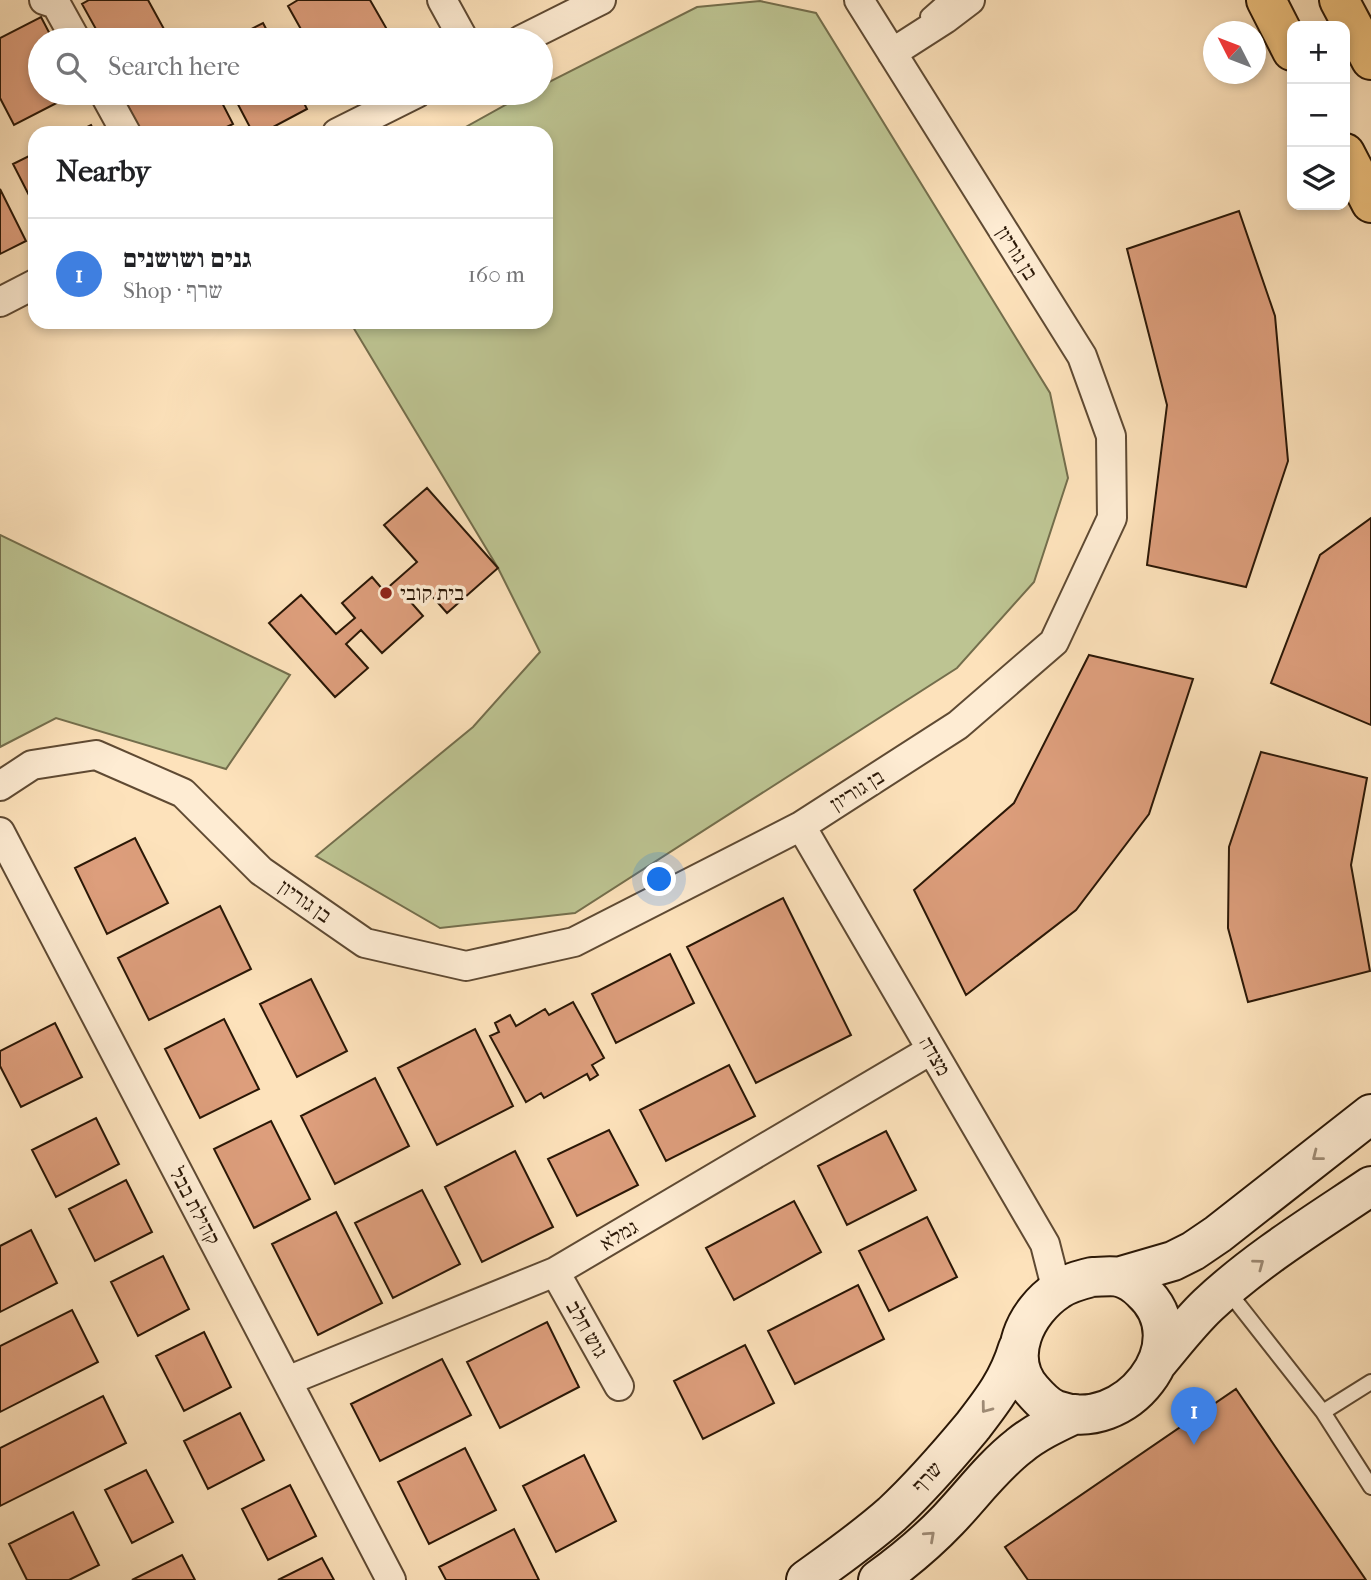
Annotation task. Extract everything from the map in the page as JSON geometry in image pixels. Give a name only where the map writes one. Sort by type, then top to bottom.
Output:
[{"type":"main road","points":[[1266,0],[1287,41]]},
{"type":"main road","points":[[1339,0],[1371,60]]},
{"type":"main road","points":[[1350,163],[1371,204]]},
{"type":"street","points":[[442,0],[457,28]]},
{"type":"street","points":[[545,28],[601,0]]},
{"type":"street","name":"בן גוריון","points":[[0,786],[32,765],[96,755],[183,793],[261,870],[365,943],[466,966],[575,942],[801,826],[958,725],[1054,642],[1112,518],[1111,436],[1082,356],[859,0]]},
{"type":"street","points":[[889,48],[946,19],[970,0]]},
{"type":"street","points":[[53,1],[69,28]]},
{"type":"street","points":[[111,105],[122,126]]},
{"type":"street","points":[[351,126],[393,105]]},
{"type":"street","points":[[0,302],[28,288]]},
{"type":"street","name":"מצדה","points":[[801,826],[1045,1244],[1057,1291]]},
{"type":"street","name":"קהילת בבל","points":[[0,832],[391,1580]]},
{"type":"street","name":"גמלא","points":[[286,1381],[555,1272],[931,1050]]},
{"type":"street","points":[[1371,1114],[1193,1251],[1151,1269],[1118,1277],[1092,1277],[1076,1281],[1057,1291],[1038,1308],[1028,1322],[1018,1348],[1020,1369],[1027,1385],[1050,1407],[1066,1414],[1084,1415],[1120,1404],[1139,1391],[1158,1362],[1207,1306],[1226,1289],[1278,1249],[1371,1186]]},
{"type":"street","name":"גוש חלב","points":[[555,1272],[619,1386]]},
{"type":"street","points":[[1118,1277],[1136,1286],[1152,1300],[1161,1321],[1162,1338],[1158,1362]]},
{"type":"street","name":"שרף","points":[[806,1580],[891,1515],[955,1448],[1002,1386],[1012,1368],[1018,1348]]},
{"type":"street","points":[[878,1580],[946,1522],[1019,1446],[1039,1432],[1075,1414]]},
{"type":"lane","points":[[889,48],[946,0]]},
{"type":"lane","points":[[1226,1289],[1323,1412],[1371,1487]]},
{"type":"lane","points":[[1323,1412],[1371,1382]]},
{"type":"green space","points":[[760,1],[816,13],[1050,393],[1068,478],[1034,582],[957,668],[575,913],[440,928],[316,856],[473,727],[540,652],[498,568],[354,329],[553,329],[553,126],[468,126],[505,105],[553,105],[553,80],[697,7]]},
{"type":"green space","points":[[0,535],[290,675],[226,769],[56,718],[0,747]]},
{"type":"building","points":[[89,0],[148,0],[163,28],[95,28],[82,4]]},
{"type":"building","points":[[298,0],[370,0],[386,28],[300,28],[288,6]]},
{"type":"building","points":[[41,17],[47,28],[28,28],[28,105],[53,105],[14,125],[0,98],[0,38]]},
{"type":"building","points":[[263,23],[266,28],[253,28]]},
{"type":"building","points":[[127,105],[223,105],[233,124],[229,126],[138,126]]},
{"type":"building","points":[[238,105],[305,105],[307,109],[275,126],[249,126]]},
{"type":"building","points":[[28,156],[28,193],[13,164]]},
{"type":"building","points":[[0,189],[26,241],[0,254]]},
{"type":"building","points":[[1239,211],[1275,316],[1288,461],[1246,587],[1147,565],[1167,405],[1127,249]]},
{"type":"building","name":"בית קובי","points":[[427,488],[498,568],[447,613],[424,587],[409,600],[423,616],[382,653],[361,630],[346,644],[368,668],[335,697],[269,623],[301,595],[336,634],[355,618],[342,603],[372,577],[384,591],[417,562],[384,525]]},
{"type":"building","points":[[1371,518],[1371,725],[1271,683],[1320,555]]},
{"type":"building","points":[[1089,655],[1193,679],[1149,814],[1076,910],[966,995],[914,890],[1014,803]]},
{"type":"building","points":[[1261,752],[1367,778],[1351,865],[1370,971],[1248,1002],[1228,928],[1229,847]]},
{"type":"building","points":[[135,838],[168,903],[107,934],[75,868]]},
{"type":"building","points":[[783,898],[851,1035],[756,1083],[687,947]]},
{"type":"building","points":[[220,906],[251,969],[149,1020],[118,958]]},
{"type":"building","points":[[670,954],[694,1003],[616,1043],[592,994]]},
{"type":"building","points":[[311,979],[347,1051],[297,1077],[260,1004]]},
{"type":"building","points":[[573,1002],[604,1058],[592,1065],[598,1075],[590,1080],[587,1074],[544,1098],[541,1093],[526,1102],[490,1036],[499,1032],[495,1023],[510,1015],[516,1026],[545,1009],[549,1015]]},
{"type":"building","points":[[224,1019],[259,1089],[200,1118],[165,1049]]},
{"type":"building","points":[[55,1023],[82,1077],[21,1107],[0,1066],[0,1051]]},
{"type":"building","points":[[475,1029],[513,1106],[437,1145],[398,1068]]},
{"type":"building","points":[[729,1065],[755,1116],[666,1161],[640,1110]]},
{"type":"building","points":[[375,1078],[409,1146],[335,1184],[301,1116]]},
{"type":"building","points":[[96,1118],[119,1164],[56,1197],[32,1150]]},
{"type":"building","points":[[271,1121],[310,1199],[254,1228],[214,1149]]},
{"type":"building","points":[[609,1130],[638,1185],[577,1216],[548,1159]]},
{"type":"building","points":[[886,1131],[916,1190],[847,1225],[818,1166]]},
{"type":"building","points":[[515,1151],[553,1227],[482,1262],[445,1187]]},
{"type":"building","points":[[126,1180],[152,1232],[95,1261],[69,1209]]},
{"type":"building","points":[[422,1190],[460,1264],[393,1298],[355,1223]]},
{"type":"building","points":[[794,1201],[821,1252],[734,1300],[706,1248]]},
{"type":"building","points":[[336,1212],[382,1303],[318,1335],[272,1244]]},
{"type":"building","points":[[927,1217],[957,1277],[889,1311],[859,1251]]},
{"type":"building","points":[[31,1230],[57,1283],[0,1312],[0,1246]]},
{"type":"building","points":[[163,1256],[189,1309],[138,1336],[111,1282]]},
{"type":"building","points":[[858,1285],[884,1339],[795,1384],[768,1331]]},
{"type":"building","points":[[72,1310],[98,1362],[0,1412],[0,1346]]},
{"type":"building","points":[[547,1322],[579,1387],[500,1428],[467,1362]]},
{"type":"building","points":[[204,1332],[231,1387],[184,1411],[156,1356]]},
{"type":"building","points":[[745,1345],[774,1403],[703,1439],[674,1381]]},
{"type":"building","points":[[442,1359],[471,1415],[380,1461],[351,1404]]},
{"type":"building","points":[[1236,1389],[1366,1580],[1028,1580],[1005,1547]]},
{"type":"building","points":[[103,1396],[126,1443],[0,1506],[0,1448]]},
{"type":"building","points":[[240,1413],[264,1460],[208,1489],[184,1441]]},
{"type":"building","points":[[465,1448],[496,1510],[429,1544],[398,1482]]},
{"type":"building","points":[[584,1455],[616,1521],[556,1552],[523,1486]]},
{"type":"building","points":[[146,1470],[173,1522],[132,1543],[105,1490]]},
{"type":"building","points":[[290,1485],[316,1536],[268,1560],[242,1509]]},
{"type":"building","points":[[73,1512],[99,1565],[69,1580],[27,1580],[9,1544]]},
{"type":"building","points":[[514,1529],[539,1580],[446,1580],[439,1567]]},
{"type":"building","points":[[182,1555],[195,1580],[132,1580]]},
{"type":"building","points":[[322,1558],[334,1580],[278,1580]]},
{"type":"place","name":"בית קובי","points":[[386,593]]},
{"type":"place","name":"גנים ושושנים","points":[[1194,1445]]}]
